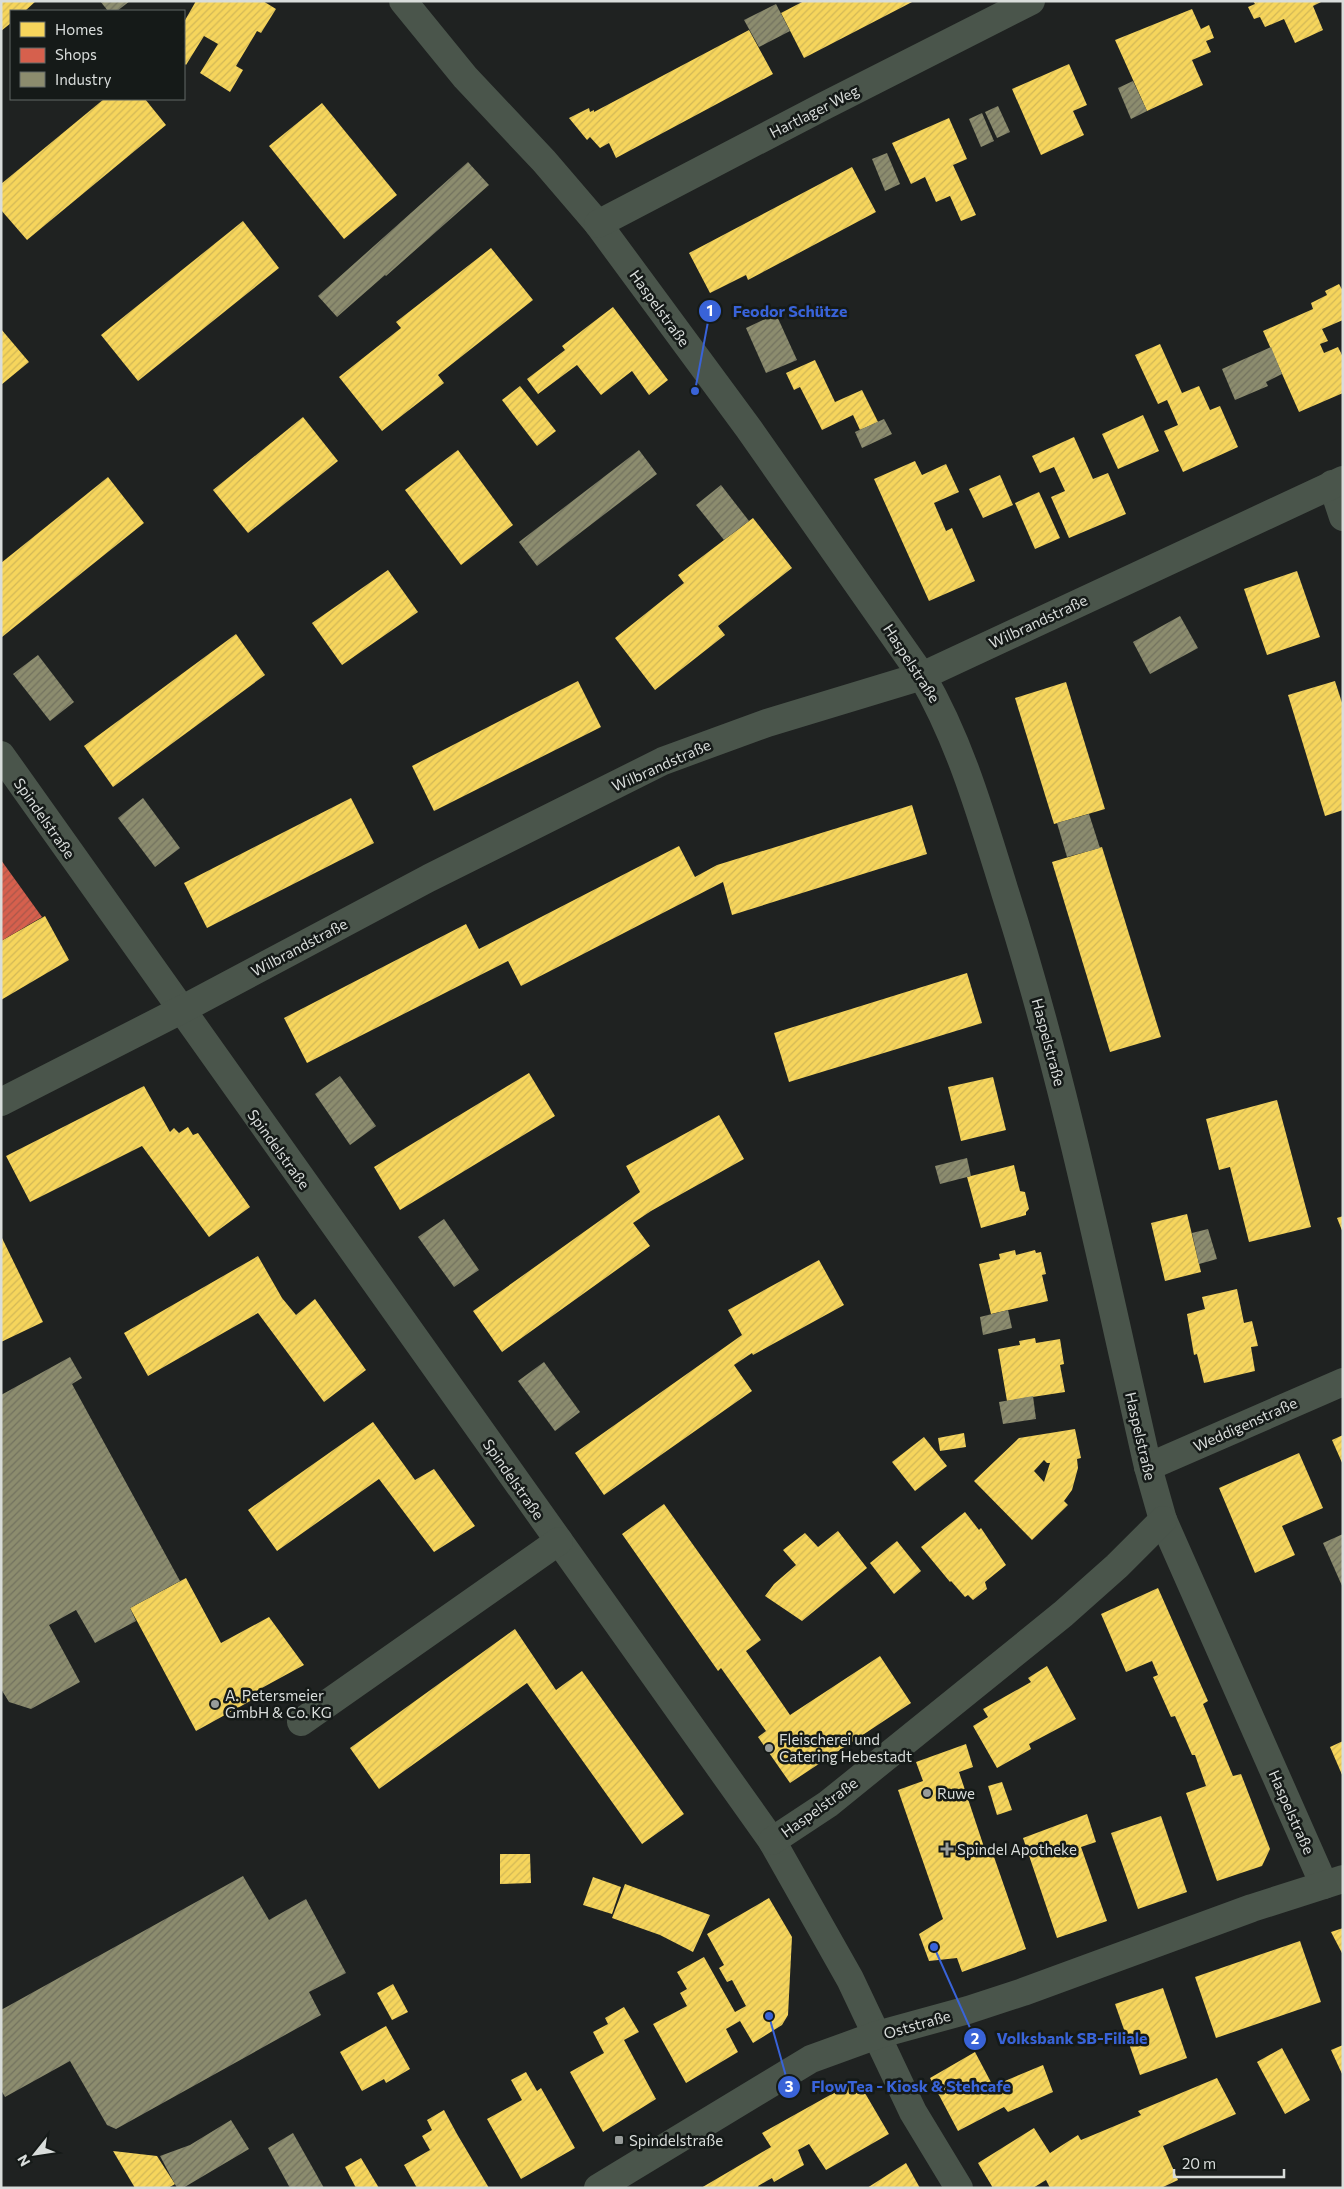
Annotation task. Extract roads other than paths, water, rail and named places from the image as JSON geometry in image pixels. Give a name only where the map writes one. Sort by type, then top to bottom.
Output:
[{"type":"street","name":"Haspelstraße","points":[[403,1],[464,77],[544,161],[598,224],[749,429],[922,676],[940,706],[968,775],[1029,969],[1072,1130],[1148,1467],[1163,1520],[1333,1882]]},
{"type":"street","name":"Hartlager Weg","points":[[598,224],[1031,1]]},
{"type":"street","name":"Wilbrandstraße","points":[[1,1102],[181,1010],[429,878],[663,761],[767,723],[922,676],[1338,482]]},
{"type":"street","points":[[1338,482],[1343,517]]},
{"type":"street","name":"Spindelstraße","points":[[1,755],[772,1841],[837,1954],[878,2035],[913,2112],[959,2188]]},
{"type":"street","name":"Weddigenstraße","points":[[1148,1467],[1343,1382]]},
{"type":"street","name":"Haspelstraße","points":[[772,1841],[828,1804],[1063,1614],[1117,1566],[1163,1520]]},
{"type":"street","points":[[301,1722],[559,1541]]},
{"type":"street","name":"Oststraße","points":[[598,2188],[811,2058],[878,2035],[968,2010],[1023,1992],[1187,1931],[1333,1882]]},
{"type":"place","name":"Feodor Schütze","points":[[695,391]]},
{"type":"place","name":"A. Petersmeier GmbH & Co. KG","points":[[215,1704]]},
{"type":"place","name":"Fleischerei und Catering Hebestadt","points":[[769,1748]]},
{"type":"place","name":"Ruwe","points":[[927,1793]]},
{"type":"place","name":"Spindel Apotheke","points":[[947,1849]]},
{"type":"place","name":"Volksbank SB-Filiale","points":[[934,1947]]},
{"type":"place","name":"FlowTea - Kiosk & Stehcafe","points":[[769,2016]]},
{"type":"place","name":"Spindelstraße","points":[[619,2140]]}]
